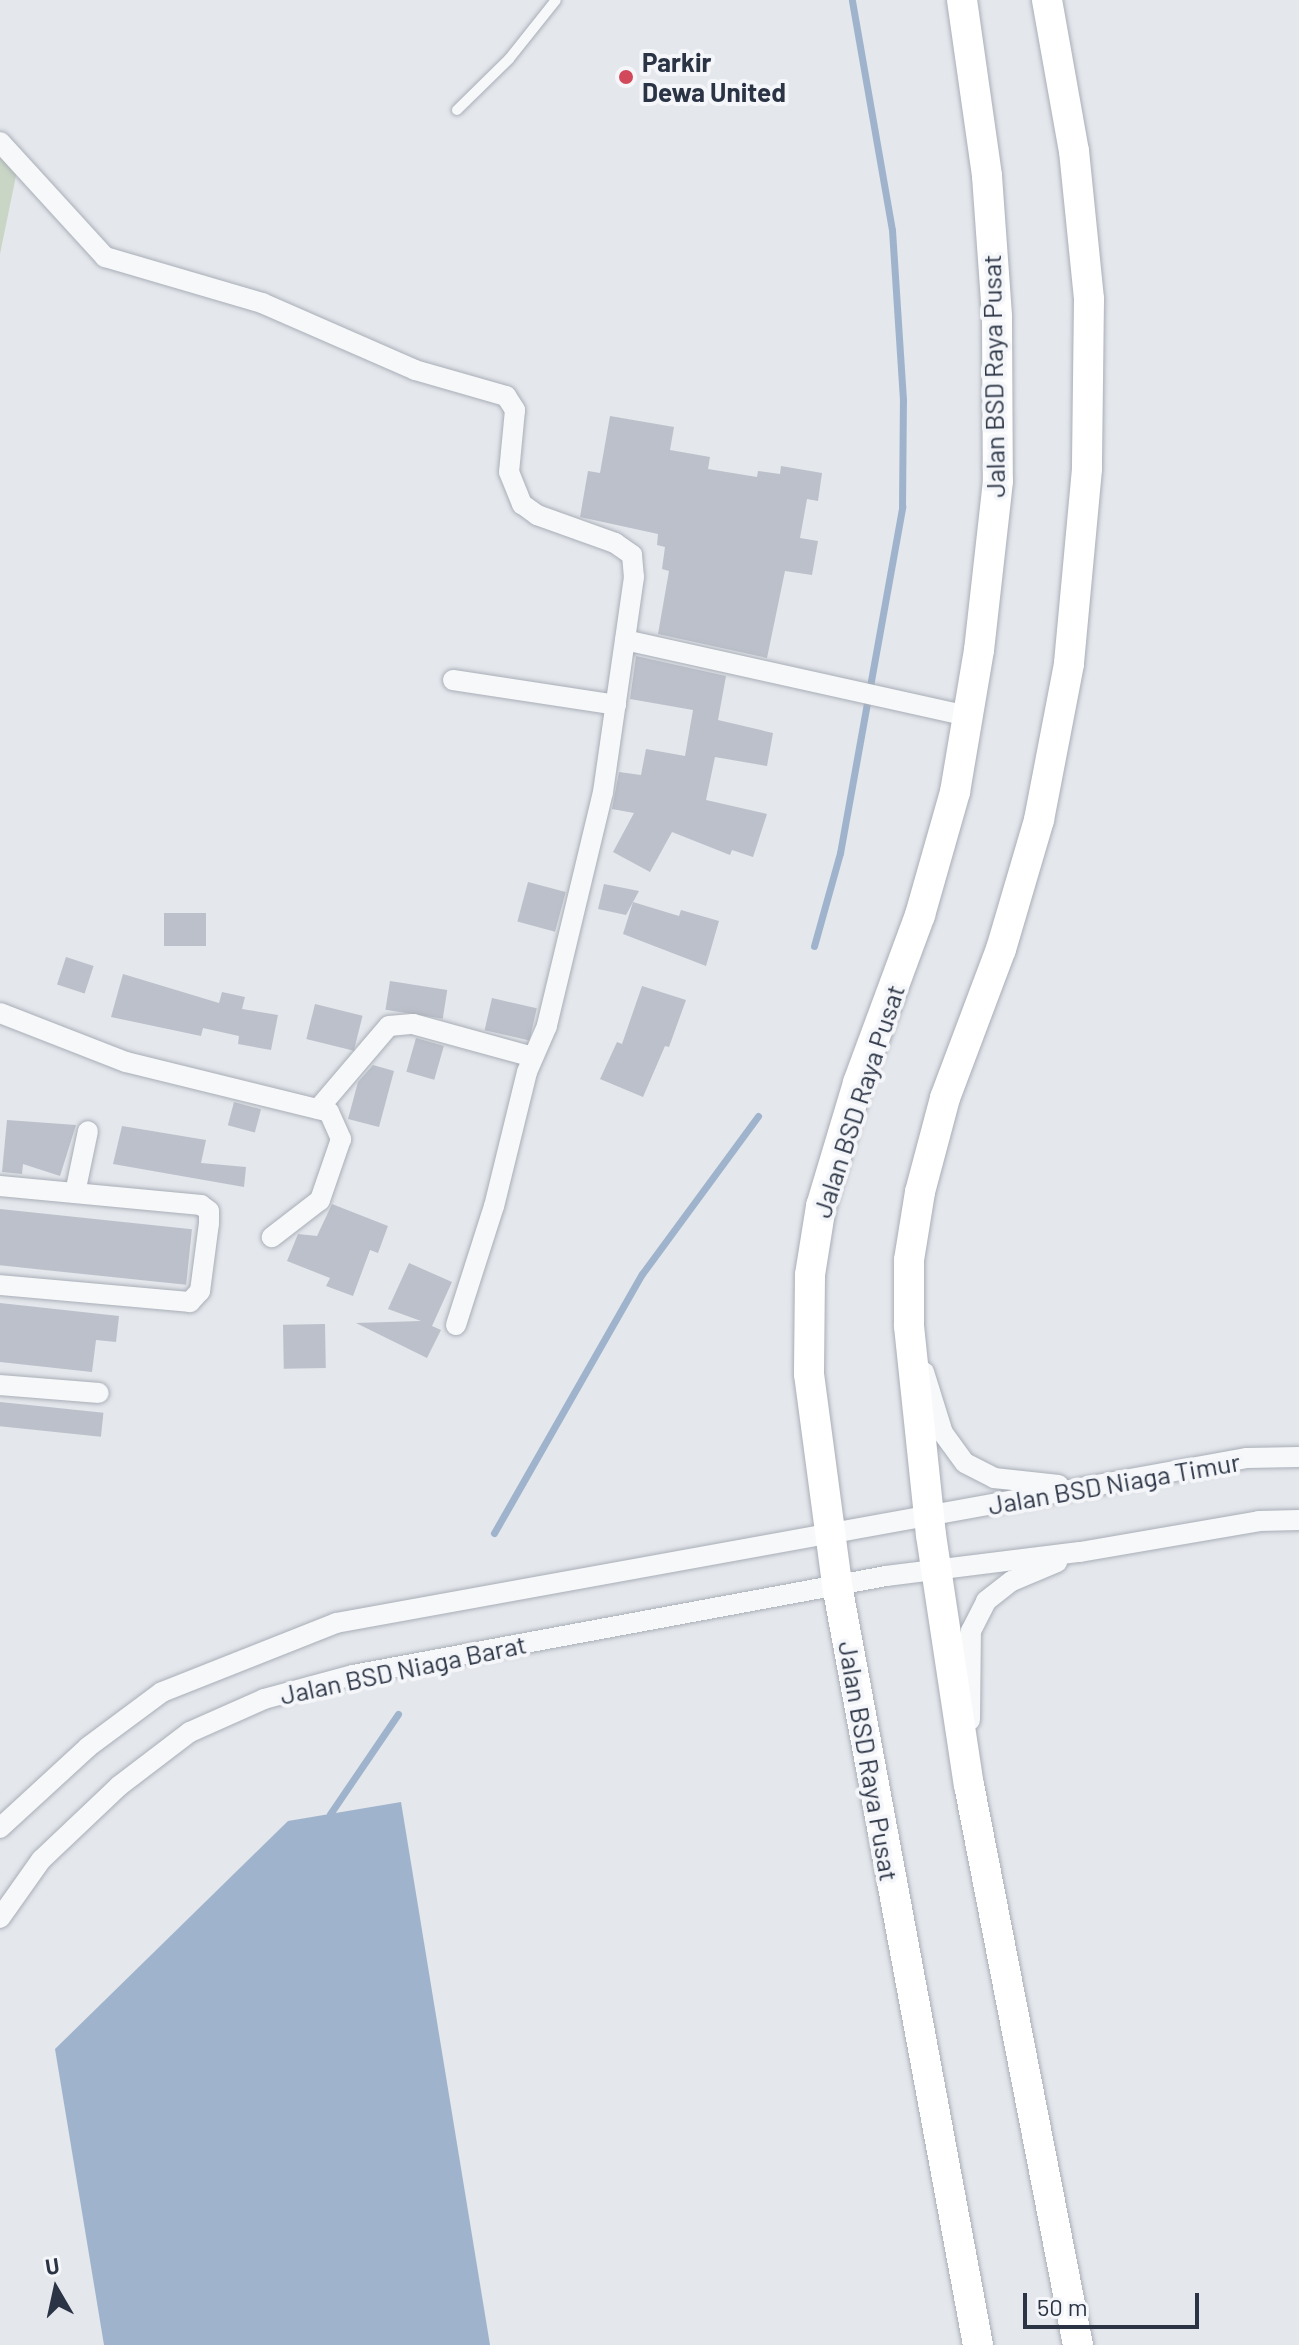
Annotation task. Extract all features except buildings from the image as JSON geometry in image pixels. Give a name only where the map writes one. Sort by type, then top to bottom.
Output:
[{"type":"main road","name":"Jalan BSD Raya Pusat","points":[[962,0],[987,176],[997,317],[998,481],[968,716],[955,792],[920,915],[858,1083],[821,1206],[810,1275],[809,1374],[837,1585],[978,2345]]},
{"type":"main road","points":[[1047,0],[1074,151],[1089,299],[1087,469],[1069,664],[1039,820],[1001,949],[945,1098],[920,1192],[909,1260],[909,1326],[936,1570],[969,1785],[1078,2345]]},
{"type":"street","points":[[0,142],[105,257],[262,303],[415,370],[506,396],[515,410],[509,472],[522,504],[537,515],[615,543],[632,555],[634,577],[603,792],[547,1026],[533,1057],[494,1206],[456,1325]]},
{"type":"street","points":[[625,640],[968,716]]},
{"type":"street","points":[[453,680],[616,705]]},
{"type":"street","points":[[0,1013],[126,1062],[329,1112],[341,1130],[331,1175],[308,1213],[272,1237]]},
{"type":"street","points":[[318,1109],[389,1026],[413,1024],[533,1057]]},
{"type":"street","points":[[75,1193],[88,1131]]},
{"type":"street","points":[[0,1186],[201,1205],[209,1211],[200,1291],[190,1302],[175,1304],[0,1285]]},
{"type":"street","points":[[909,1326],[943,1433],[965,1463],[994,1478],[1085,1488]]},
{"type":"street","points":[[0,1385],[99,1393]]},
{"type":"street","name":"Jalan BSD Niaga Timur","points":[[829,1533],[1247,1458],[1299,1457]]},
{"type":"street","points":[[936,1570],[1080,1552],[1259,1521],[1299,1520]]},
{"type":"street","name":"Jalan BSD Niaga Barat","points":[[0,1828],[88,1747],[162,1692],[252,1652],[336,1623],[829,1533]]},
{"type":"street","points":[[969,1785],[971,1631],[986,1601],[1012,1581],[1080,1552]]},
{"type":"street","name":"Jalan BSD Niaga Barat","points":[[0,1918],[41,1860],[119,1786],[190,1732],[264,1699],[353,1675],[837,1585],[936,1570]]},
{"type":"lane","points":[[457,110],[509,59],[556,0]]},
{"type":"green space","points":[[0,152],[18,166],[0,254]]},
{"type":"water","points":[[401,1802],[490,2345],[104,2345],[55,2049],[288,1821]]},
{"type":"waterway","points":[[814,946],[840,853],[902,507],[903,400],[892,230],[852,0]]},
{"type":"waterway","points":[[494,1533],[642,1274],[758,1116]]},
{"type":"waterway","points":[[330,1814],[398,1714]]},
{"type":"place","name":"Parkir Dewa United","points":[[626,77]]}]
